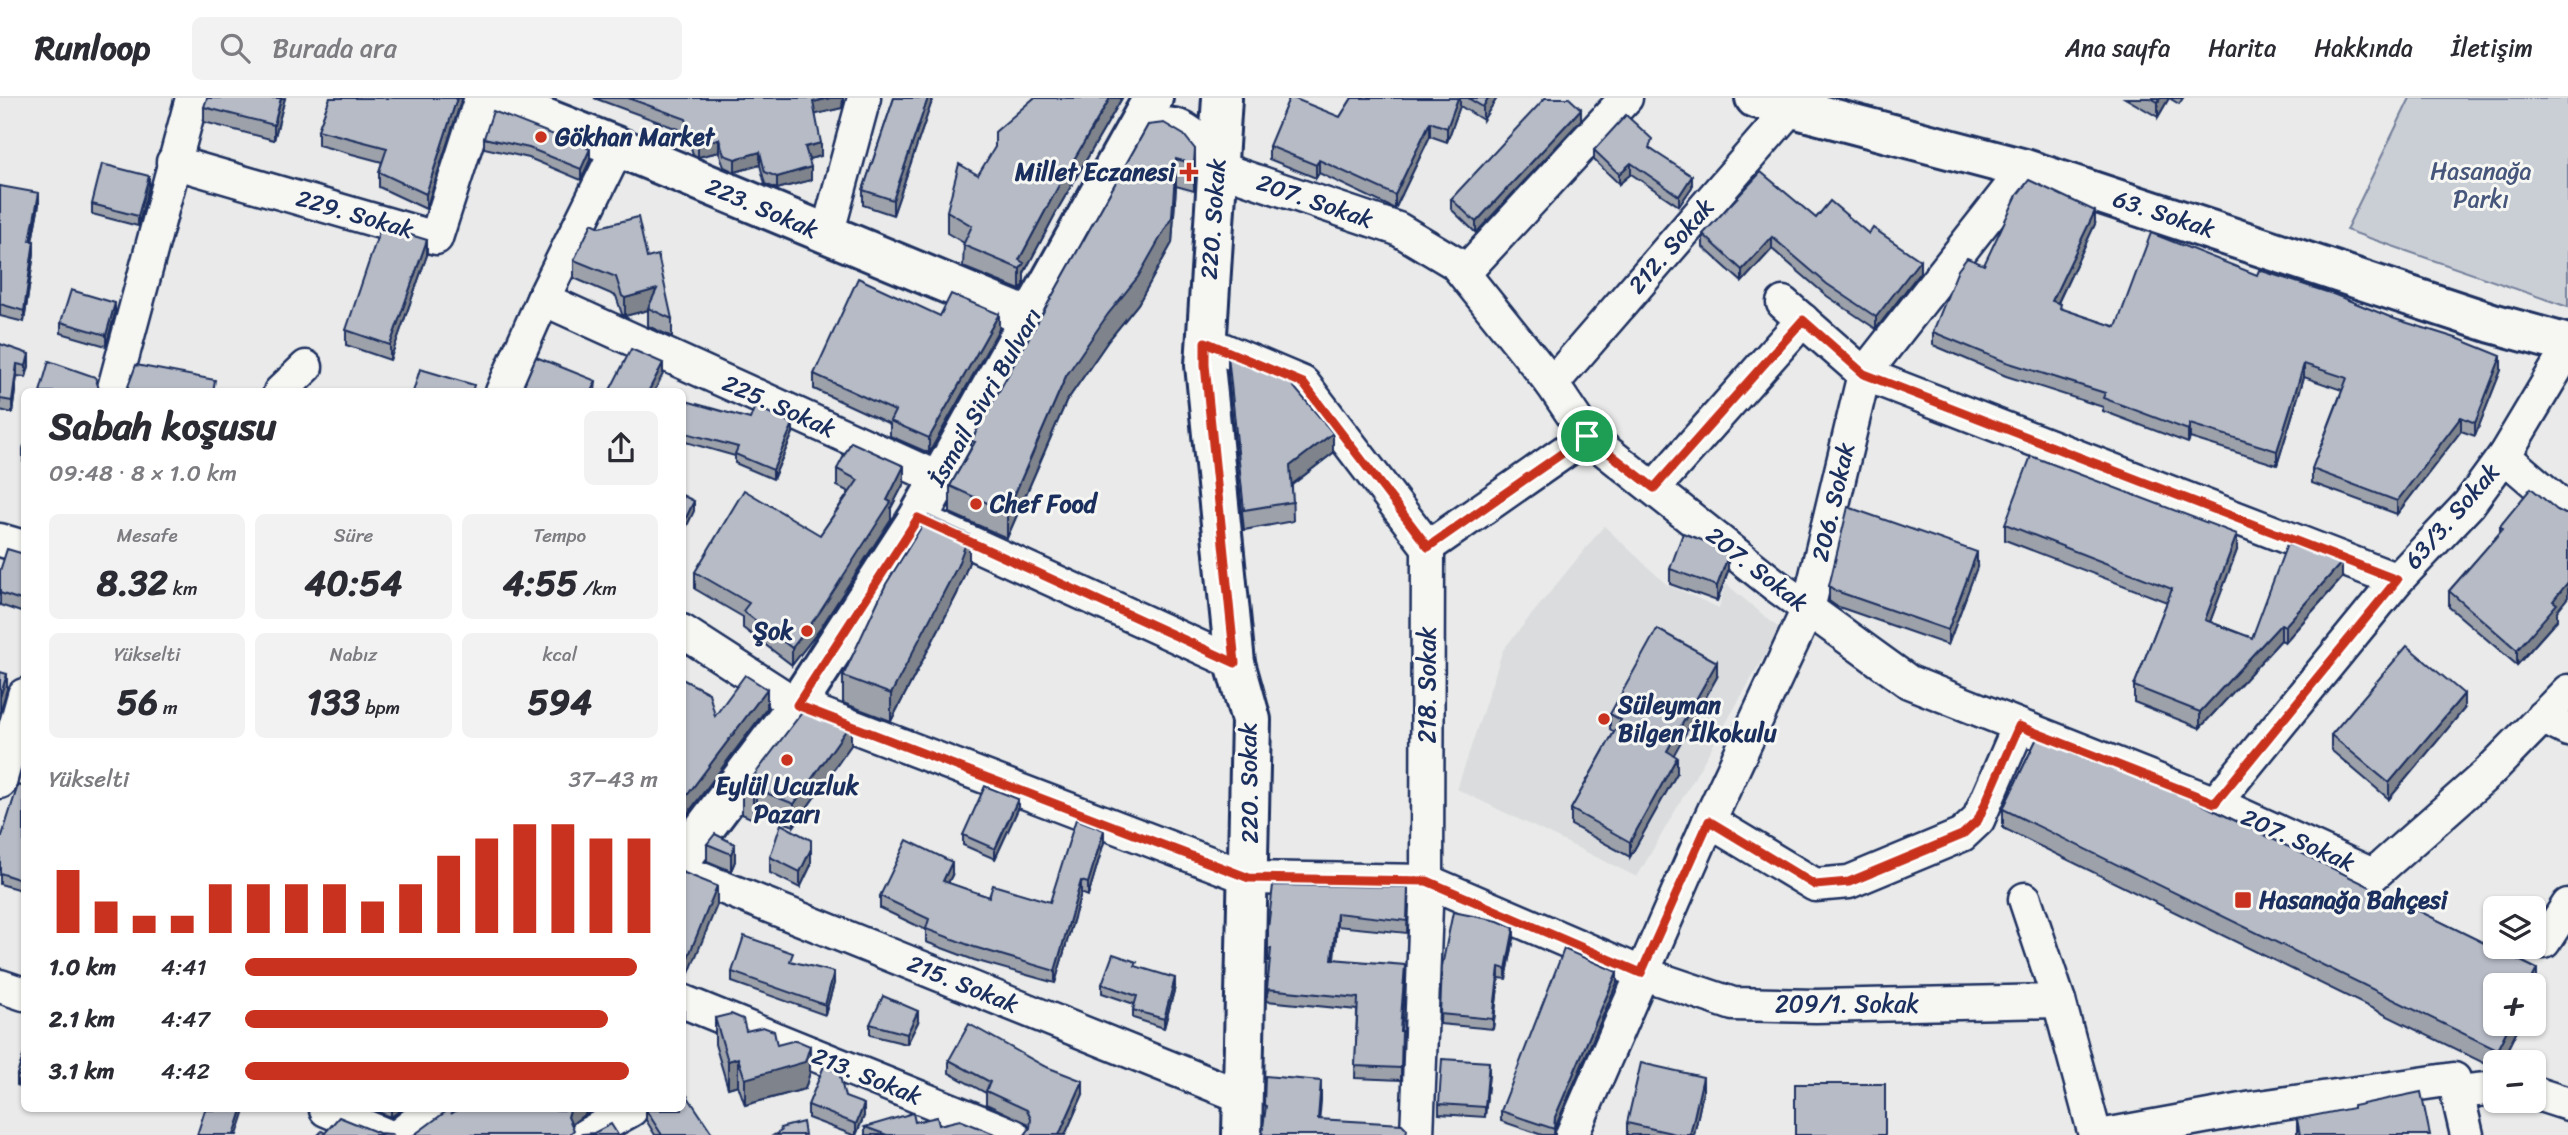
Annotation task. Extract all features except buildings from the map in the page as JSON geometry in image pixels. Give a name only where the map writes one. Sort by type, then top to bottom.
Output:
[{"type":"main road","name":"223. Sokak","points":[[494,98],[1030,318]]},
{"type":"main road","name":"İsmail Sivri Bulvarı","points":[[686,853],[797,705],[918,518],[1153,98]]},
{"type":"main road","name":"220. Sokak","points":[[1222,98],[1205,365],[1235,663],[1251,720],[1242,1135]]},
{"type":"main road","name":"63. Sokak","points":[[1773,103],[2025,169],[2492,323],[2568,344]]},
{"type":"main road","points":[[1135,132],[1161,125],[1178,128],[1193,137],[1217,168]]},
{"type":"main road","points":[[404,1135],[433,1112]]},
{"type":"street","points":[[114,388],[192,98]]},
{"type":"street","name":"229. Sokak","points":[[173,162],[436,238],[481,98]]},
{"type":"street","points":[[827,235],[864,98]]},
{"type":"street","points":[[1464,274],[1626,98]]},
{"type":"street","name":"212. Sokak","points":[[1552,384],[1773,103]]},
{"type":"street","points":[[504,388],[543,299],[618,147]]},
{"type":"street","name":"207. Sokak","points":[[1217,168],[1398,229],[1455,263],[1552,384],[1587,436],[1808,609],[1909,682],[2215,803],[2373,875],[2488,773],[2555,723]]},
{"type":"street","name":"206. Sokak","points":[[1572,1135],[1709,821],[1808,609],[1864,374],[2025,169]]},
{"type":"street","name":"225. Sokak","points":[[543,299],[939,478]]},
{"type":"street","points":[[1654,488],[1793,312],[1864,374],[2397,580]]},
{"type":"street","points":[[1205,342],[1303,383],[1428,547],[1587,436]]},
{"type":"street","name":"63/3. Sokak","points":[[2215,803],[2397,580],[2469,503],[2504,456],[2568,349]]},
{"type":"street","points":[[284,388],[306,367]]},
{"type":"street","name":"63/3. Sokak","points":[[2504,456],[2568,511]]},
{"type":"street","points":[[918,518],[1235,663]]},
{"type":"street","points":[[0,540],[21,546]]},
{"type":"street","name":"218. Sokak","points":[[1417,1135],[1427,881],[1428,547]]},
{"type":"street","points":[[686,634],[797,705],[1249,878],[1427,881]]},
{"type":"street","points":[[2555,723],[2568,691]]},
{"type":"street","points":[[10,773],[21,712]]},
{"type":"street","points":[[1709,821],[1815,885],[1849,882],[1962,835],[1978,820],[2019,726]]},
{"type":"street","name":"215. Sokak","points":[[686,873],[1243,1097]]},
{"type":"street","name":"209/1. Sokak","points":[[1427,881],[1641,973],[1733,1004],[1816,1006],[2059,1001]]},
{"type":"street","points":[[2025,899],[2059,1001],[2095,1135]]},
{"type":"street","points":[[2546,939],[2568,905]]},
{"type":"street","points":[[0,986],[21,993]]},
{"type":"street","name":"213. Sokak","points":[[686,1003],[1013,1135]]},
{"type":"street","points":[[2105,1135],[2253,1108],[2455,1079],[2467,1135]]},
{"type":"street","points":[[2458,1092],[2483,1089]]},
{"type":"street","points":[[2546,1097],[2568,1104]]},
{"type":"street","points":[[331,1112],[386,1135]]},
{"type":"street","points":[[586,1135],[627,1112]]},
{"type":"shaded area","name":"Süleyman Bilgen İlkokulu","points":[[1604,526],[1666,584],[1719,608],[1725,583],[1780,629],[1637,877],[1457,789],[1503,650]]},
{"type":"green space","name":"Hasanağa Parkı","points":[[2410,98],[2568,98],[2568,307],[2346,230]]},
{"type":"place","name":"Gökhan Market","points":[[541,137]]},
{"type":"place","name":"Millet Eczanesi","points":[[1189,172]]},
{"type":"place","name":"Chef Food","points":[[976,504]]},
{"type":"place","name":"Şok","points":[[807,631]]},
{"type":"place","name":"Süleyman Bilgen İlkokulu","points":[[1604,719]]},
{"type":"place","name":"Eylül Ucuzluk Pazarı","points":[[787,760]]},
{"type":"place","name":"Hasanağa Bahçesi","points":[[2243,900]]},
{"type":"route","points":[[1803,320],[1864,374],[2397,580],[2215,803],[2019,726],[1978,820],[1962,835],[1849,882],[1815,885],[1709,821],[1641,973],[1427,881],[1249,878],[797,705],[918,518],[1235,663],[1205,365],[1205,342],[1303,383],[1428,547],[1587,436],[1654,488],[1803,320]]}]
